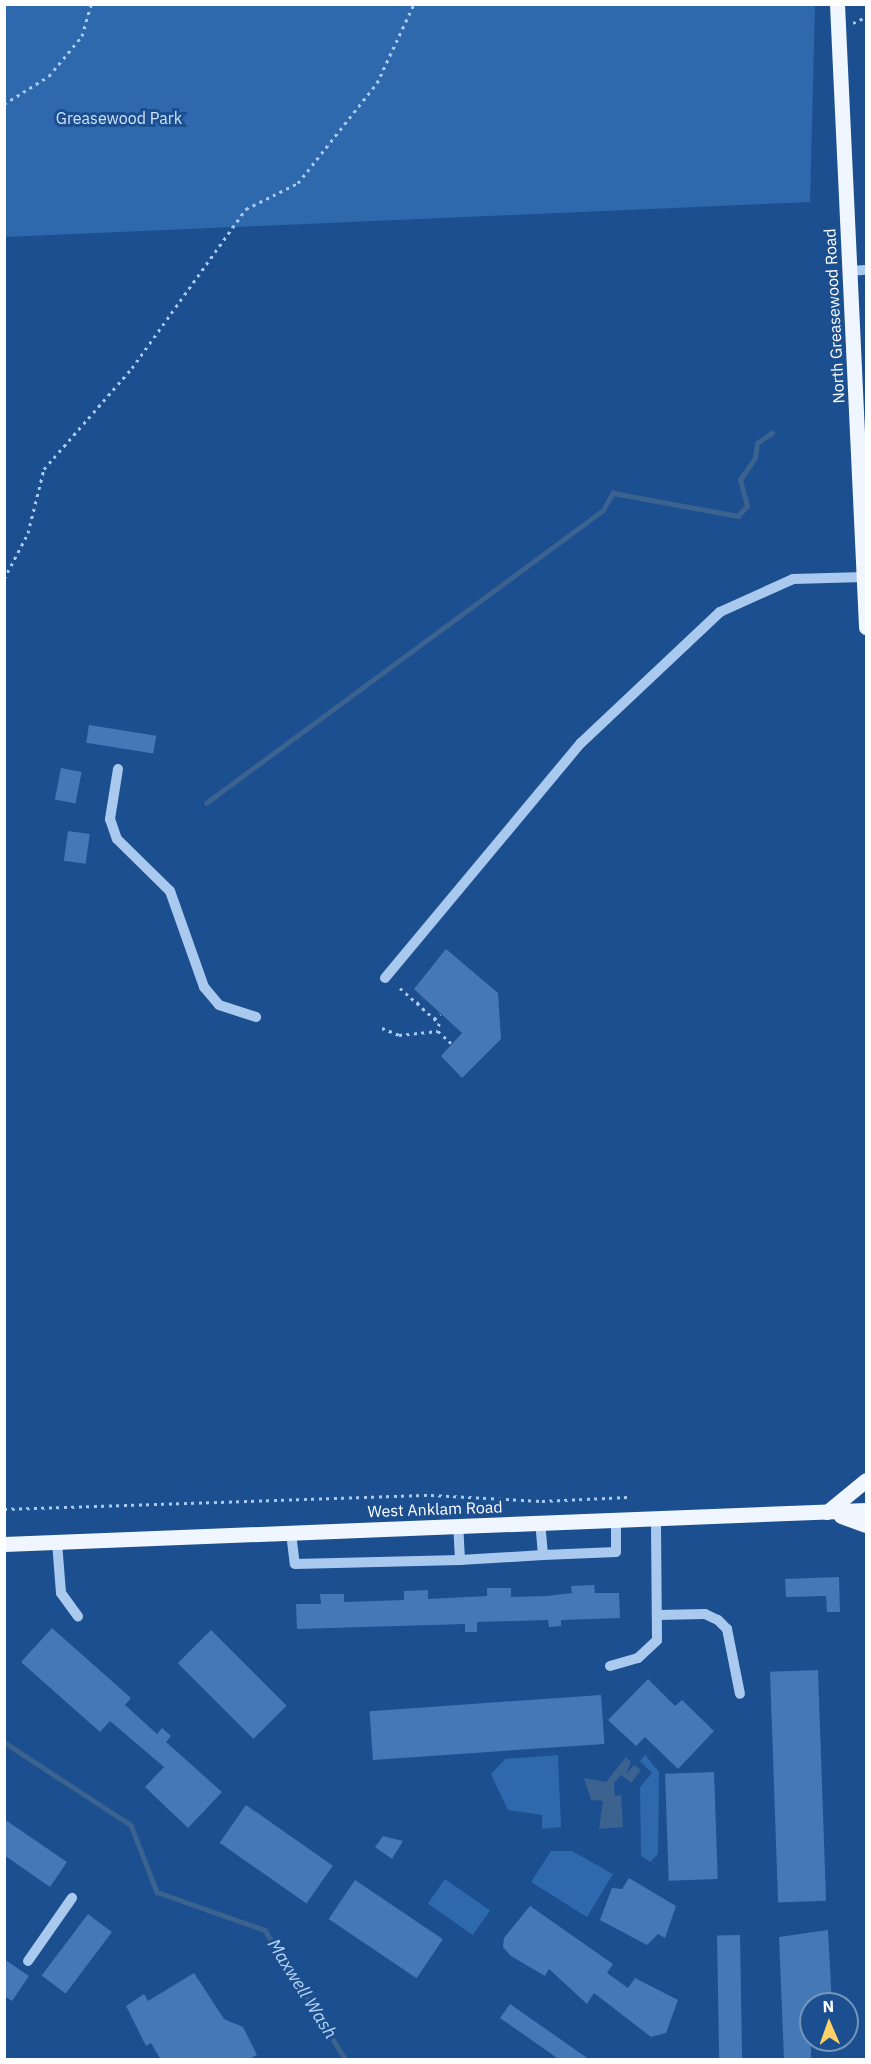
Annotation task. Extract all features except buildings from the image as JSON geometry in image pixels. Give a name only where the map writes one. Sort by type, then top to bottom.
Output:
[{"type":"main road","name":"North Greasewood Road","points":[[837,4],[867,627]]},
{"type":"main road","points":[[826,1512],[867,1480]]},
{"type":"main road","name":"West Anklam Road","points":[[4,1544],[867,1510]]},
{"type":"main road","points":[[826,1512],[867,1525]]},
{"type":"lane","points":[[850,271],[867,270]]},
{"type":"lane","points":[[385,978],[581,743],[720,612],[793,579],[864,577]]},
{"type":"lane","points":[[118,769],[110,819],[117,838],[170,891],[204,987],[219,1005],[256,1017]]},
{"type":"lane","points":[[610,1666],[625,1665],[649,1649],[657,1640],[656,1519]]},
{"type":"lane","points":[[291,1533],[295,1564],[460,1560],[616,1552],[616,1520]]},
{"type":"lane","points":[[540,1523],[543,1555]]},
{"type":"lane","points":[[458,1526],[460,1560]]},
{"type":"lane","points":[[57,1542],[61,1593],[78,1616]]},
{"type":"lane","points":[[658,1615],[705,1614],[717,1620],[727,1629],[740,1694]]},
{"type":"lane","points":[[28,1961],[72,1898]]},
{"type":"path","points":[[4,104],[49,76],[82,36],[91,4]]},
{"type":"path","points":[[4,579],[28,533],[44,469],[132,368],[239,217],[298,183],[377,83],[414,4]]},
{"type":"path","points":[[400,988],[434,1019],[438,1031],[451,1043]]},
{"type":"path","points":[[417,1004],[422,998]]},
{"type":"path","points":[[434,1019],[440,1014]]},
{"type":"path","points":[[382,1028],[399,1035],[438,1031]]},
{"type":"path","points":[[4,1509],[431,1495],[542,1501],[628,1497]]},
{"type":"green space","name":"Greasewood Park","points":[[4,5],[815,5],[810,202],[5,237]]},
{"type":"green space","points":[[558,1755],[561,1827],[542,1829],[542,1815],[508,1810],[491,1774],[505,1759]]},
{"type":"green space","points":[[645,1755],[659,1772],[658,1854],[650,1862],[641,1856],[640,1787],[652,1773],[640,1761]]},
{"type":"green space","points":[[551,1851],[572,1851],[613,1874],[587,1917],[531,1882]]},
{"type":"green space","points":[[445,1879],[490,1911],[473,1935],[428,1904]]},
{"type":"shaded area","points":[[626,1757],[631,1762],[626,1774],[634,1765],[641,1770],[631,1783],[621,1775],[614,1783],[615,1796],[621,1795],[623,1827],[599,1829],[603,1801],[591,1800],[584,1778],[606,1782]]},
{"type":"waterway","points":[[206,803],[603,510],[613,493],[738,516],[747,506],[740,480],[755,458],[757,443],[772,433]]},
{"type":"waterway","name":"Maxwell Wash","points":[[4,1742],[131,1825],[157,1892],[265,1930],[346,2060]]}]
